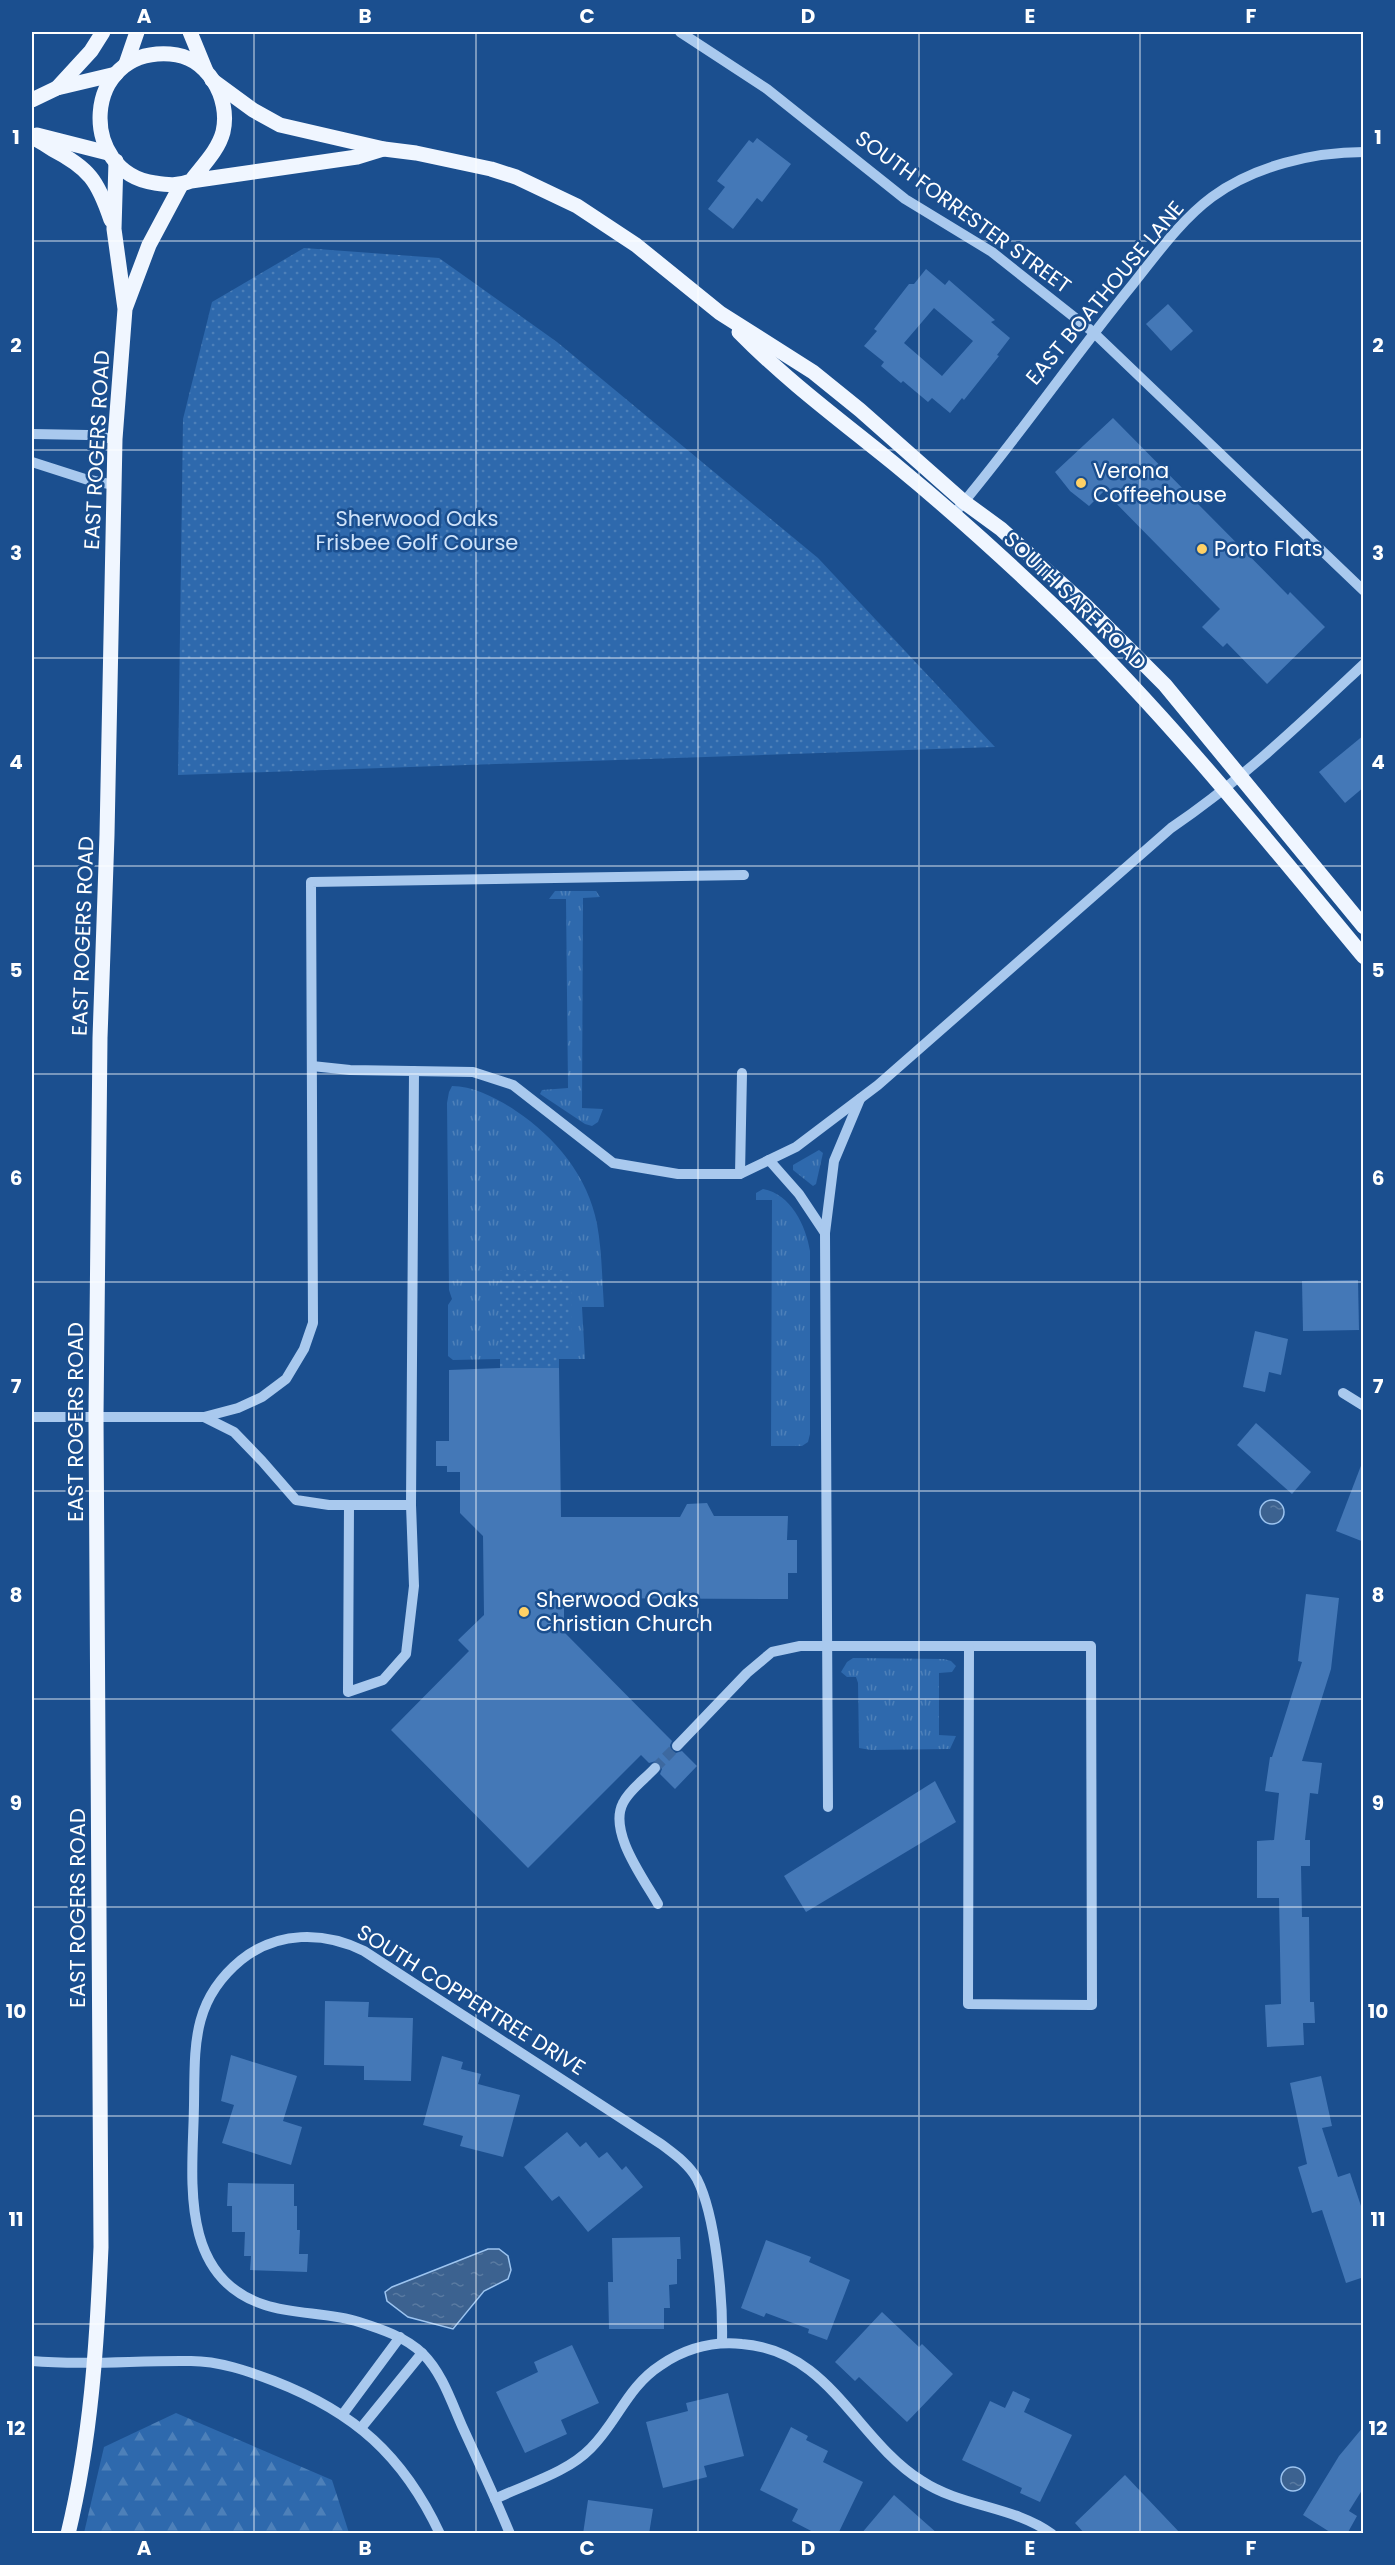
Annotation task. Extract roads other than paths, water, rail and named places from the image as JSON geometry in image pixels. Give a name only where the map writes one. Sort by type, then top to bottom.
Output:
[{"type":"main road","points":[[57,88],[91,51],[103,32]]},
{"type":"main road","points":[[137,32],[121,69],[102,97],[99,117],[112,157],[128,174],[147,182],[186,183],[216,148],[225,116],[222,99],[190,32]]},
{"type":"main road","points":[[32,100],[57,88],[121,69],[141,56],[158,53],[176,54],[192,61],[209,75]]},
{"type":"main road","name":"SOUTH SARE ROAD","points":[[209,75],[253,110],[280,124],[384,149],[416,153],[491,169],[516,177],[577,206],[636,245],[720,313],[775,368],[900,469],[1060,613],[1143,696],[1225,789],[1364,957]]},
{"type":"main road","points":[[32,136],[112,157]]},
{"type":"main road","points":[[32,136],[72,158],[86,170],[102,196],[114,229]]},
{"type":"main road","name":"SOUTH SARE ROAD","points":[[186,183],[357,157],[384,149]]},
{"type":"main road","name":"EAST ROGERS ROAD","points":[[68,2534],[82,2469],[96,2363],[101,2247],[96,1416],[100,1038],[107,835],[115,439],[125,309],[114,229],[112,157]]},
{"type":"main road","name":"EAST ROGERS ROAD","points":[[125,309],[149,245],[186,183]]},
{"type":"main road","name":"SOUTH SARE ROAD","points":[[720,313],[813,372],[860,410],[964,502],[1001,529],[1086,606],[1157,677],[1364,927]]},
{"type":"street","name":"SOUTH FORRESTER STREET","points":[[680,32],[767,88],[905,199],[992,252],[1094,332],[1364,591]]},
{"type":"street","name":"EAST BOATHOUSE LANE","points":[[953,515],[1094,332],[1178,229],[1212,197],[1246,177],[1302,158],[1364,152]]},
{"type":"street","points":[[32,434],[115,439]]},
{"type":"street","points":[[32,462],[85,479],[114,485]]},
{"type":"street","points":[[312,1066],[350,1070],[473,1072],[513,1084],[613,1163],[678,1174],[740,1174],[796,1147],[861,1098],[1172,828],[1240,777],[1364,664]]},
{"type":"street","points":[[32,1417],[204,1417],[238,1408],[262,1397],[286,1379],[304,1348],[313,1323],[311,882],[744,875]]},
{"type":"street","points":[[349,1505],[348,1692],[383,1680],[406,1654],[414,1586],[411,1505],[414,1071]]},
{"type":"street","points":[[740,1174],[742,1073]]},
{"type":"street","points":[[828,1807],[825,1233],[834,1161],[861,1098]]},
{"type":"street","points":[[769,1160],[799,1194],[825,1233]]},
{"type":"street","points":[[1343,1393],[1364,1406]]},
{"type":"street","points":[[204,1417],[234,1432],[296,1500],[349,1505],[411,1505]]},
{"type":"street","points":[[677,1746],[747,1673],[772,1652],[800,1646],[828,1645],[1091,1646],[1092,2005],[968,2004],[969,1646]]},
{"type":"street","points":[[655,1768],[623,1802],[618,1824],[627,1851],[658,1904]]},
{"type":"street","name":"SOUTH COPPERTREE DRIVE","points":[[510,2534],[443,2382],[422,2353],[400,2337],[345,2318],[285,2309],[248,2298],[220,2276],[208,2259],[195,2223],[193,2194],[195,2043],[204,2004],[226,1973],[262,1946],[284,1939],[309,1936],[330,1938],[364,1951],[661,2144],[677,2157],[696,2178],[710,2220],[723,2313],[722,2342]]},
{"type":"street","points":[[343,2414],[400,2337]]},
{"type":"street","points":[[495,2499],[580,2458],[603,2435],[634,2386],[661,2364],[691,2349],[722,2342],[765,2347],[794,2357],[822,2380],[896,2460],[923,2482],[938,2490],[1017,2516],[1053,2534]]},
{"type":"street","points":[[361,2428],[422,2353]]},
{"type":"street","points":[[32,2361],[96,2363],[193,2361],[227,2366],[309,2395],[343,2414],[379,2444],[421,2497],[440,2534]]},
{"type":"water","points":[[1272,1500],[1281,1503],[1284,1512],[1281,1521],[1272,1524],[1263,1521],[1260,1512],[1263,1503]]},
{"type":"water","points":[[488,2249],[499,2249],[508,2256],[511,2270],[508,2279],[484,2291],[453,2329],[408,2317],[387,2301],[385,2292],[392,2287]]},
{"type":"water","points":[[1293,2467],[1302,2470],[1305,2479],[1302,2488],[1293,2491],[1284,2488],[1281,2479],[1284,2470]]},
{"type":"tunnel","points":[[655,1768],[677,1746]]},
{"type":"place","name":"Verona Coffeehouse","points":[[1081,483]]},
{"type":"place","name":"Porto Flats","points":[[1202,549]]},
{"type":"place","name":"Sherwood Oaks Christian Church","points":[[524,1612]]},
{"type":"park label","name":"Sherwood Oaks Frisbee Golf Course","points":[[417,531]]}]
